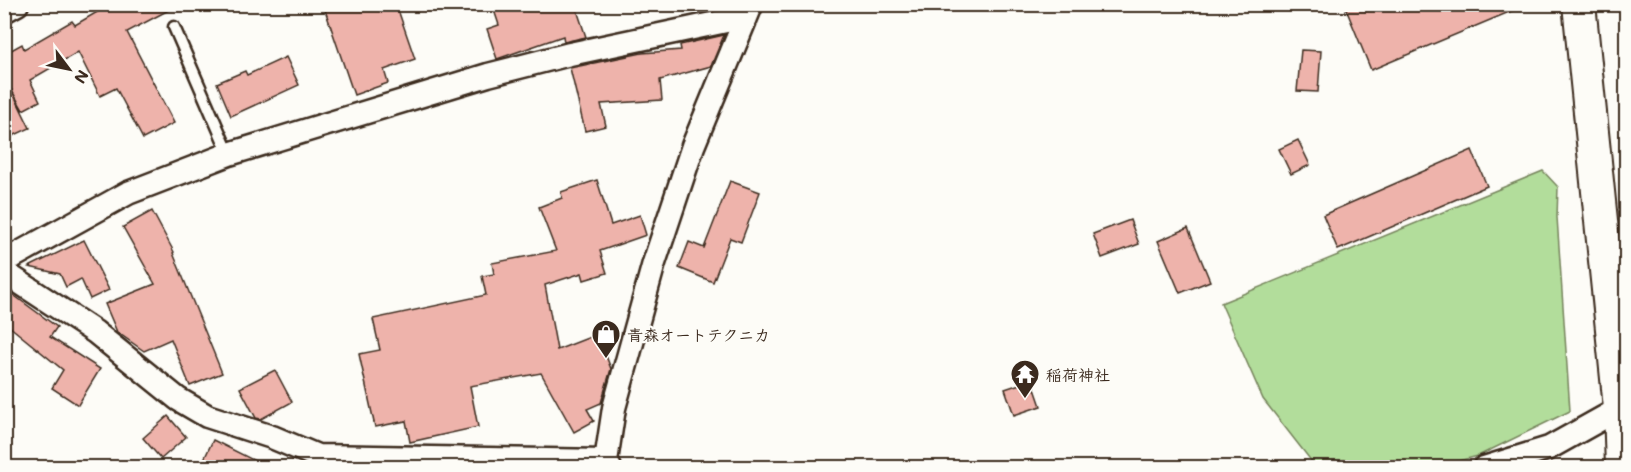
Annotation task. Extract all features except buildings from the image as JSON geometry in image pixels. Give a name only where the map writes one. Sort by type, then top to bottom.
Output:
[{"type":"street","points":[[4,11],[17,4]]},
{"type":"street","points":[[1579,4],[1623,406],[1622,468]]},
{"type":"street","points":[[4,258],[14,256],[128,193],[229,154],[488,75],[748,11]]},
{"type":"street","points":[[4,272],[95,332],[178,399],[207,416],[272,437],[317,456],[608,464],[614,408],[654,262],[693,146],[748,11]]},
{"type":"street","points":[[1484,468],[1549,448],[1623,406]]},
{"type":"lane","points":[[174,27],[229,154]]},
{"type":"green space","points":[[1543,171],[1558,187],[1557,217],[1570,411],[1478,456],[1435,467],[1316,467],[1263,399],[1221,303]]},
{"type":"place","name":"青森オートテクニカ","points":[[606,360]]},
{"type":"place","name":"稲荷神社","points":[[1025,400]]}]
